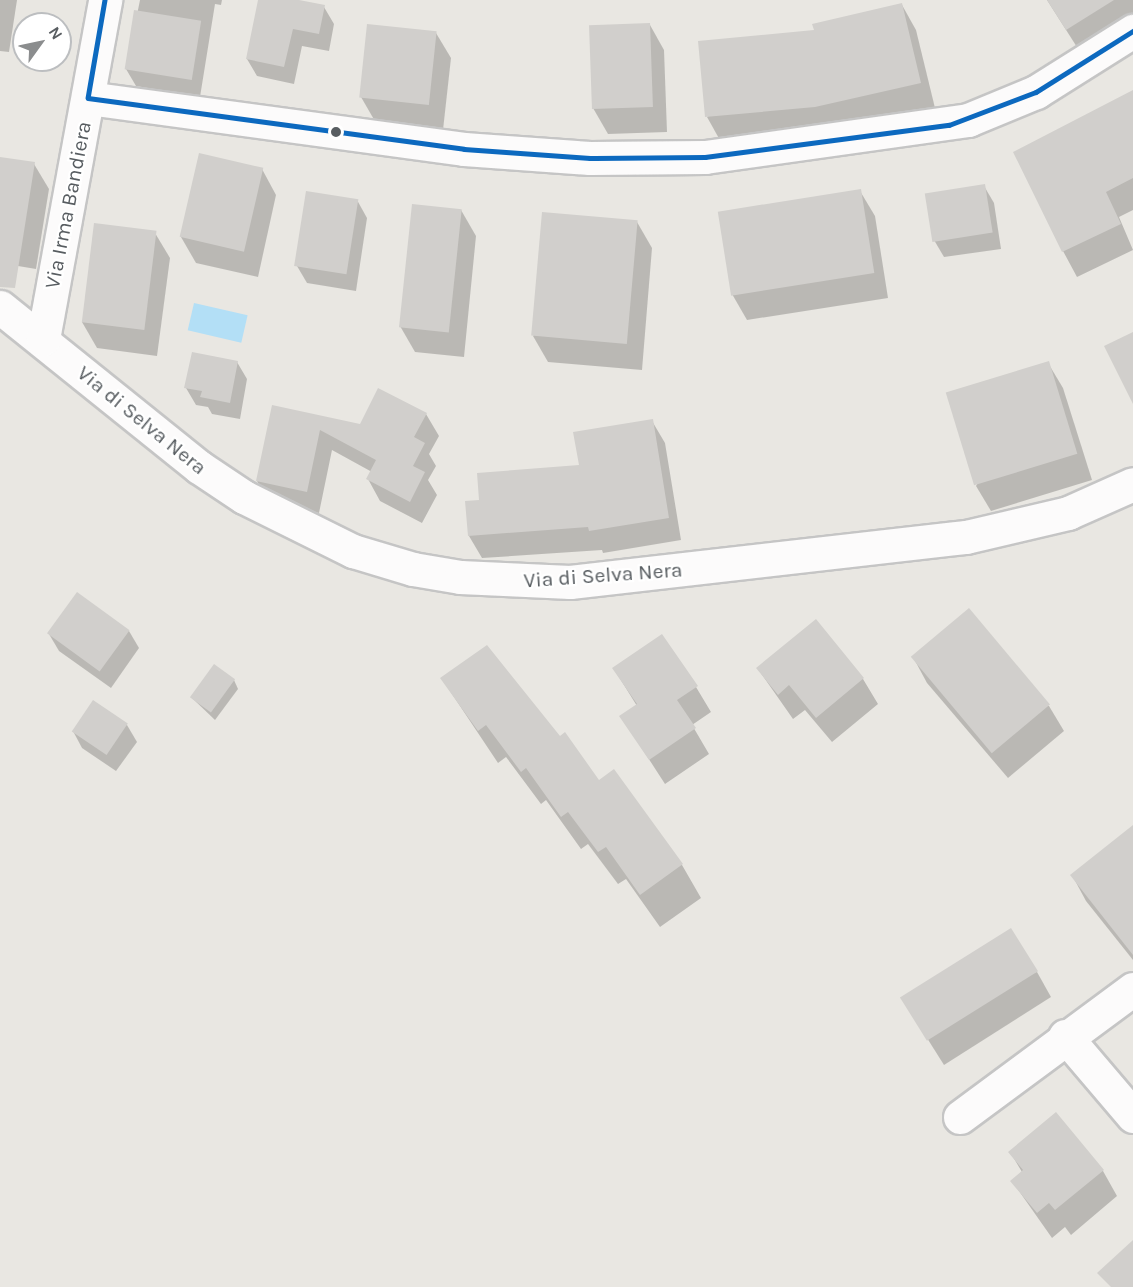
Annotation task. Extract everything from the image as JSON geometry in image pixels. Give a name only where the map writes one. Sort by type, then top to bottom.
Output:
[{"type":"street","name":"Via Irma Bandiera","points":[[43,339],[105,0]]},
{"type":"street","points":[[88,98],[464,149],[580,158],[696,158],[868,137],[968,120],[1045,87],[1133,32]]},
{"type":"street","name":"Via di Selva Nera","points":[[0,307],[43,339],[199,467],[282,519],[371,557],[460,578],[570,582],[966,537],[1068,513],[1133,484]]},
{"type":"street","points":[[960,1117],[1065,1036],[1133,989]]},
{"type":"street","points":[[1065,1036],[1133,1116]]},
{"type":"water","points":[[194,303],[248,315],[241,343],[188,330]]},
{"type":"building","points":[[258,0],[299,0],[325,5],[319,34],[293,29],[284,67],[246,59]]},
{"type":"building","points":[[1047,0],[1114,0],[1066,30]]},
{"type":"building","points":[[902,3],[921,83],[815,107],[705,117],[698,41],[814,30],[812,24]]},
{"type":"building","points":[[134,10],[201,21],[192,80],[125,69]]},
{"type":"building","points":[[650,23],[653,107],[592,109],[589,25]]},
{"type":"building","points":[[367,24],[437,31],[429,105],[359,98]]},
{"type":"building","points":[[1133,90],[1133,178],[1106,192],[1121,224],[1062,252],[1013,152]]},
{"type":"building","points":[[199,153],[263,168],[244,252],[180,237]]},
{"type":"building","points":[[0,157],[35,162],[15,288],[0,287]]},
{"type":"building","points":[[985,184],[993,232],[932,242],[925,194]]},
{"type":"building","points":[[861,189],[874,273],[731,296],[718,212]]},
{"type":"building","points":[[306,191],[358,199],[346,274],[294,266]]},
{"type":"building","points":[[412,204],[462,209],[449,333],[399,327]]},
{"type":"building","points":[[542,212],[638,220],[627,344],[531,336]]},
{"type":"building","points":[[94,223],[157,231],[144,330],[82,322]]},
{"type":"building","points":[[1133,332],[1133,404],[1104,346]]},
{"type":"building","points":[[192,352],[238,361],[230,403],[200,397],[202,391],[184,388]]},
{"type":"building","points":[[1049,361],[1077,454],[974,485],[946,393]]},
{"type":"building","points":[[378,388],[427,413],[414,437],[425,443],[413,466],[425,472],[410,502],[366,479],[376,460],[320,430],[307,492],[256,481],[272,405],[360,424]]},
{"type":"building","points":[[653,419],[669,518],[589,531],[588,527],[468,536],[465,501],[479,500],[477,473],[579,465],[573,432]]},
{"type":"building","points":[[77,592],[130,630],[100,671],[47,633]]},
{"type":"building","points":[[969,608],[1050,705],[992,753],[911,657]]},
{"type":"building","points":[[816,619],[864,678],[816,718],[789,685],[778,695],[756,668]]},
{"type":"building","points":[[662,634],[698,686],[677,700],[696,728],[649,760],[619,716],[637,704],[612,668]]},
{"type":"building","points":[[487,645],[560,736],[565,732],[599,780],[614,769],[683,864],[640,895],[606,847],[598,852],[568,812],[561,817],[526,768],[521,772],[486,725],[478,731],[440,678]]},
{"type":"building","points":[[214,664],[235,679],[211,712],[190,697]]},
{"type":"building","points":[[93,700],[128,723],[107,755],[72,732]]},
{"type":"building","points":[[1133,825],[1133,955],[1070,875]]},
{"type":"building","points":[[1011,928],[1038,971],[927,1041],[900,997]]},
{"type":"building","points":[[1056,1112],[1104,1170],[1055,1210],[1049,1203],[1037,1213],[1010,1181],[1023,1170],[1008,1152]]},
{"type":"building","points":[[1133,1240],[1133,1287],[1111,1287],[1097,1273]]},
{"type":"transit line","points":[[105,0],[88,98],[464,149],[590,158],[705,157],[949,125],[1036,92],[1133,31]]}]
